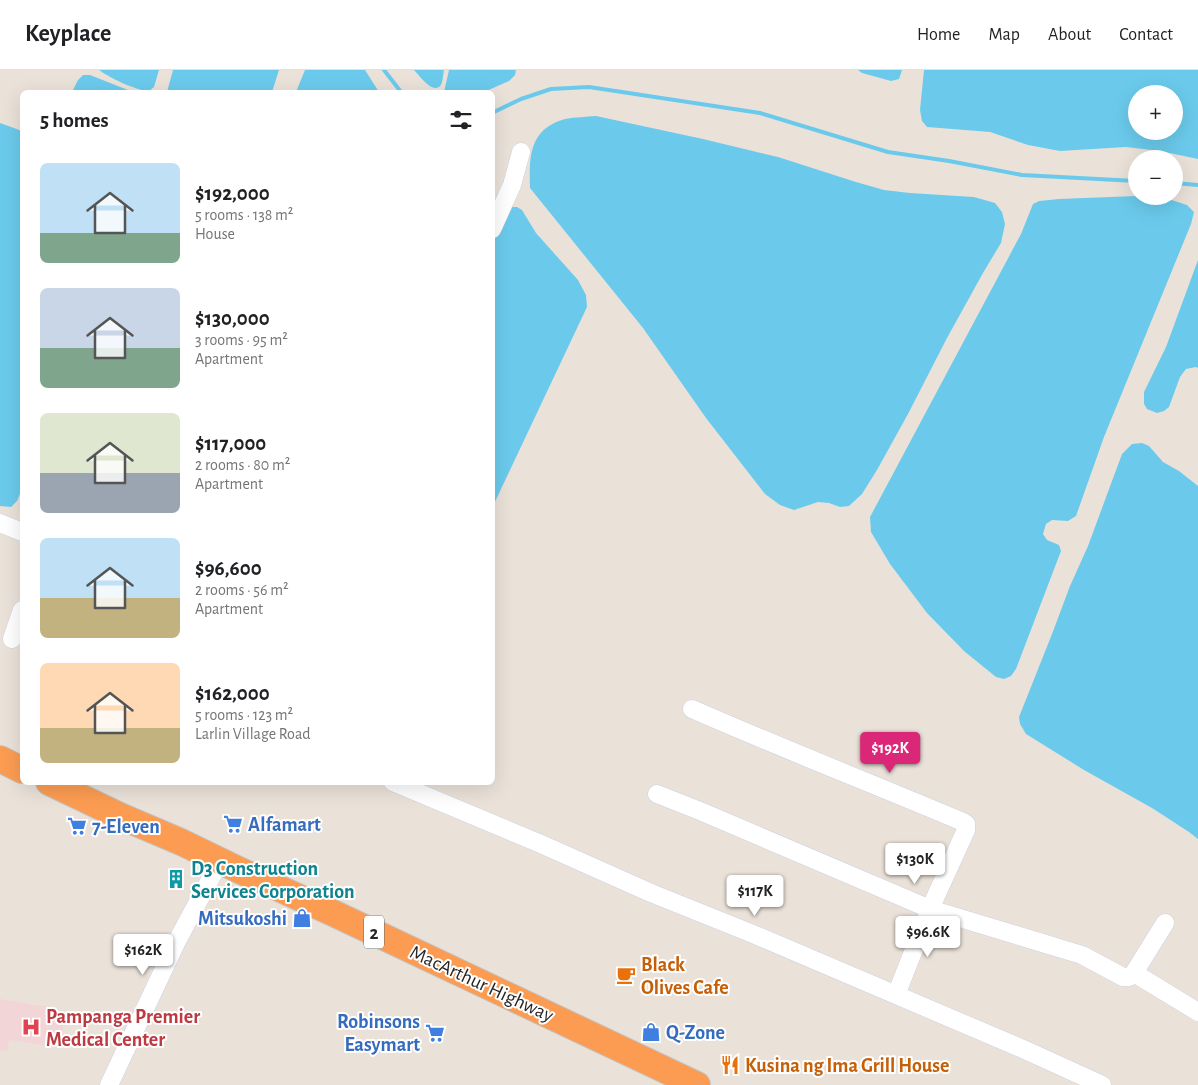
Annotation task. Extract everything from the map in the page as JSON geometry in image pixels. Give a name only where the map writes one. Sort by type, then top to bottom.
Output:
[{"type":"highway","points":[[0,759],[20,769]]},
{"type":"highway","name":"MacArthur Highway","points":[[55,785],[120,816],[181,842],[697,1085]]},
{"type":"street","points":[[495,222],[512,185],[521,152]]},
{"type":"street","points":[[0,523],[20,531]]},
{"type":"street","points":[[12,638],[20,616]]},
{"type":"street","points":[[692,709],[966,824],[966,830],[930,909],[896,995]]},
{"type":"street","points":[[399,785],[651,893],[754,934],[1023,1049],[1102,1085]]},
{"type":"street","points":[[657,794],[930,909],[1082,955],[1123,977],[1130,977],[1134,972],[1165,923]]},
{"type":"street","points":[[108,1085],[177,942],[220,861]]},
{"type":"street","points":[[1134,972],[1198,1012]]},
{"type":"shaded area","name":"Pampanga Premier Medical Center","points":[[0,999],[60,1009],[59,1014],[65,1015],[61,1041],[55,1040],[54,1047],[9,1040],[7,1051],[0,1050]]},
{"type":"water","points":[[99,70],[159,70],[154,87],[150,90],[137,88],[109,77]]},
{"type":"water","points":[[173,70],[279,70],[273,90],[168,90]]},
{"type":"water","points":[[305,70],[365,70],[378,90],[297,90]]},
{"type":"water","points":[[414,70],[444,70],[441,85],[433,88]]},
{"type":"water","points":[[449,70],[516,70],[515,75],[509,81],[489,90],[444,90]]},
{"type":"water","points":[[858,70],[902,70],[899,79],[891,81],[862,73]]},
{"type":"water","points":[[924,70],[1198,70],[1198,159],[1183,156],[1183,150],[1152,150],[1126,147],[1060,151],[1028,145],[990,132],[927,127],[922,121],[920,110]]},
{"type":"water","points":[[83,75],[90,75],[128,90],[73,90]]},
{"type":"water","points":[[596,116],[778,157],[884,190],[974,197],[995,203],[1002,212],[1005,224],[1001,243],[947,338],[877,470],[862,494],[849,506],[840,507],[818,502],[794,510],[780,505],[765,494],[706,418],[643,328],[530,188],[531,155],[538,137],[544,130],[565,119]]},
{"type":"water","points":[[0,123],[20,130],[20,494],[17,501],[11,507],[0,506]]},
{"type":"water","points":[[1128,196],[1128,205],[1183,204],[1194,212],[1191,224],[1104,437],[1076,516],[1068,521],[1052,520],[1046,524],[1043,534],[1047,540],[1059,545],[1061,551],[1016,669],[1011,676],[1004,679],[996,677],[964,651],[927,613],[890,564],[871,532],[870,517],[1021,234],[1033,204],[1039,201]]},
{"type":"water","points":[[512,207],[522,210],[536,233],[578,280],[586,295],[587,307],[495,502],[495,238],[505,211]]},
{"type":"water","points":[[1198,260],[1198,368],[1186,369],[1180,377],[1169,407],[1157,413],[1147,409],[1144,404],[1144,392],[1166,347]]},
{"type":"water","points":[[1142,443],[1149,446],[1163,462],[1179,471],[1198,486],[1198,839],[1152,808],[1084,770],[1026,734],[1020,724],[1019,717],[1070,586],[1088,546],[1122,454],[1132,444]]},
{"type":"waterway","points":[[384,70],[399,90]]},
{"type":"waterway","points":[[495,112],[521,99],[551,89],[589,87],[760,113],[888,152],[1022,175],[1128,181]]},
{"type":"waterway","points":[[1183,184],[1198,185]]},
{"type":"place","name":"Alfamart","points":[[233,824]]},
{"type":"place","name":"7-Eleven","points":[[77,826]]},
{"type":"place","name":"D3 Construction Services Corporation","points":[[176,879]]},
{"type":"place","name":"Mitsukoshi","points":[[302,918]]},
{"type":"place","name":"Black Olives Cafe","points":[[626,975]]},
{"type":"place","name":"Pampanga Premier Medical Center","points":[[31,1027]]},
{"type":"place","name":"Q-Zone","points":[[651,1032]]},
{"type":"place","name":"Robinsons Easymart","points":[[435,1033]]},
{"type":"place","name":"Kusina ng Ima Grill House","points":[[730,1065]]}]
